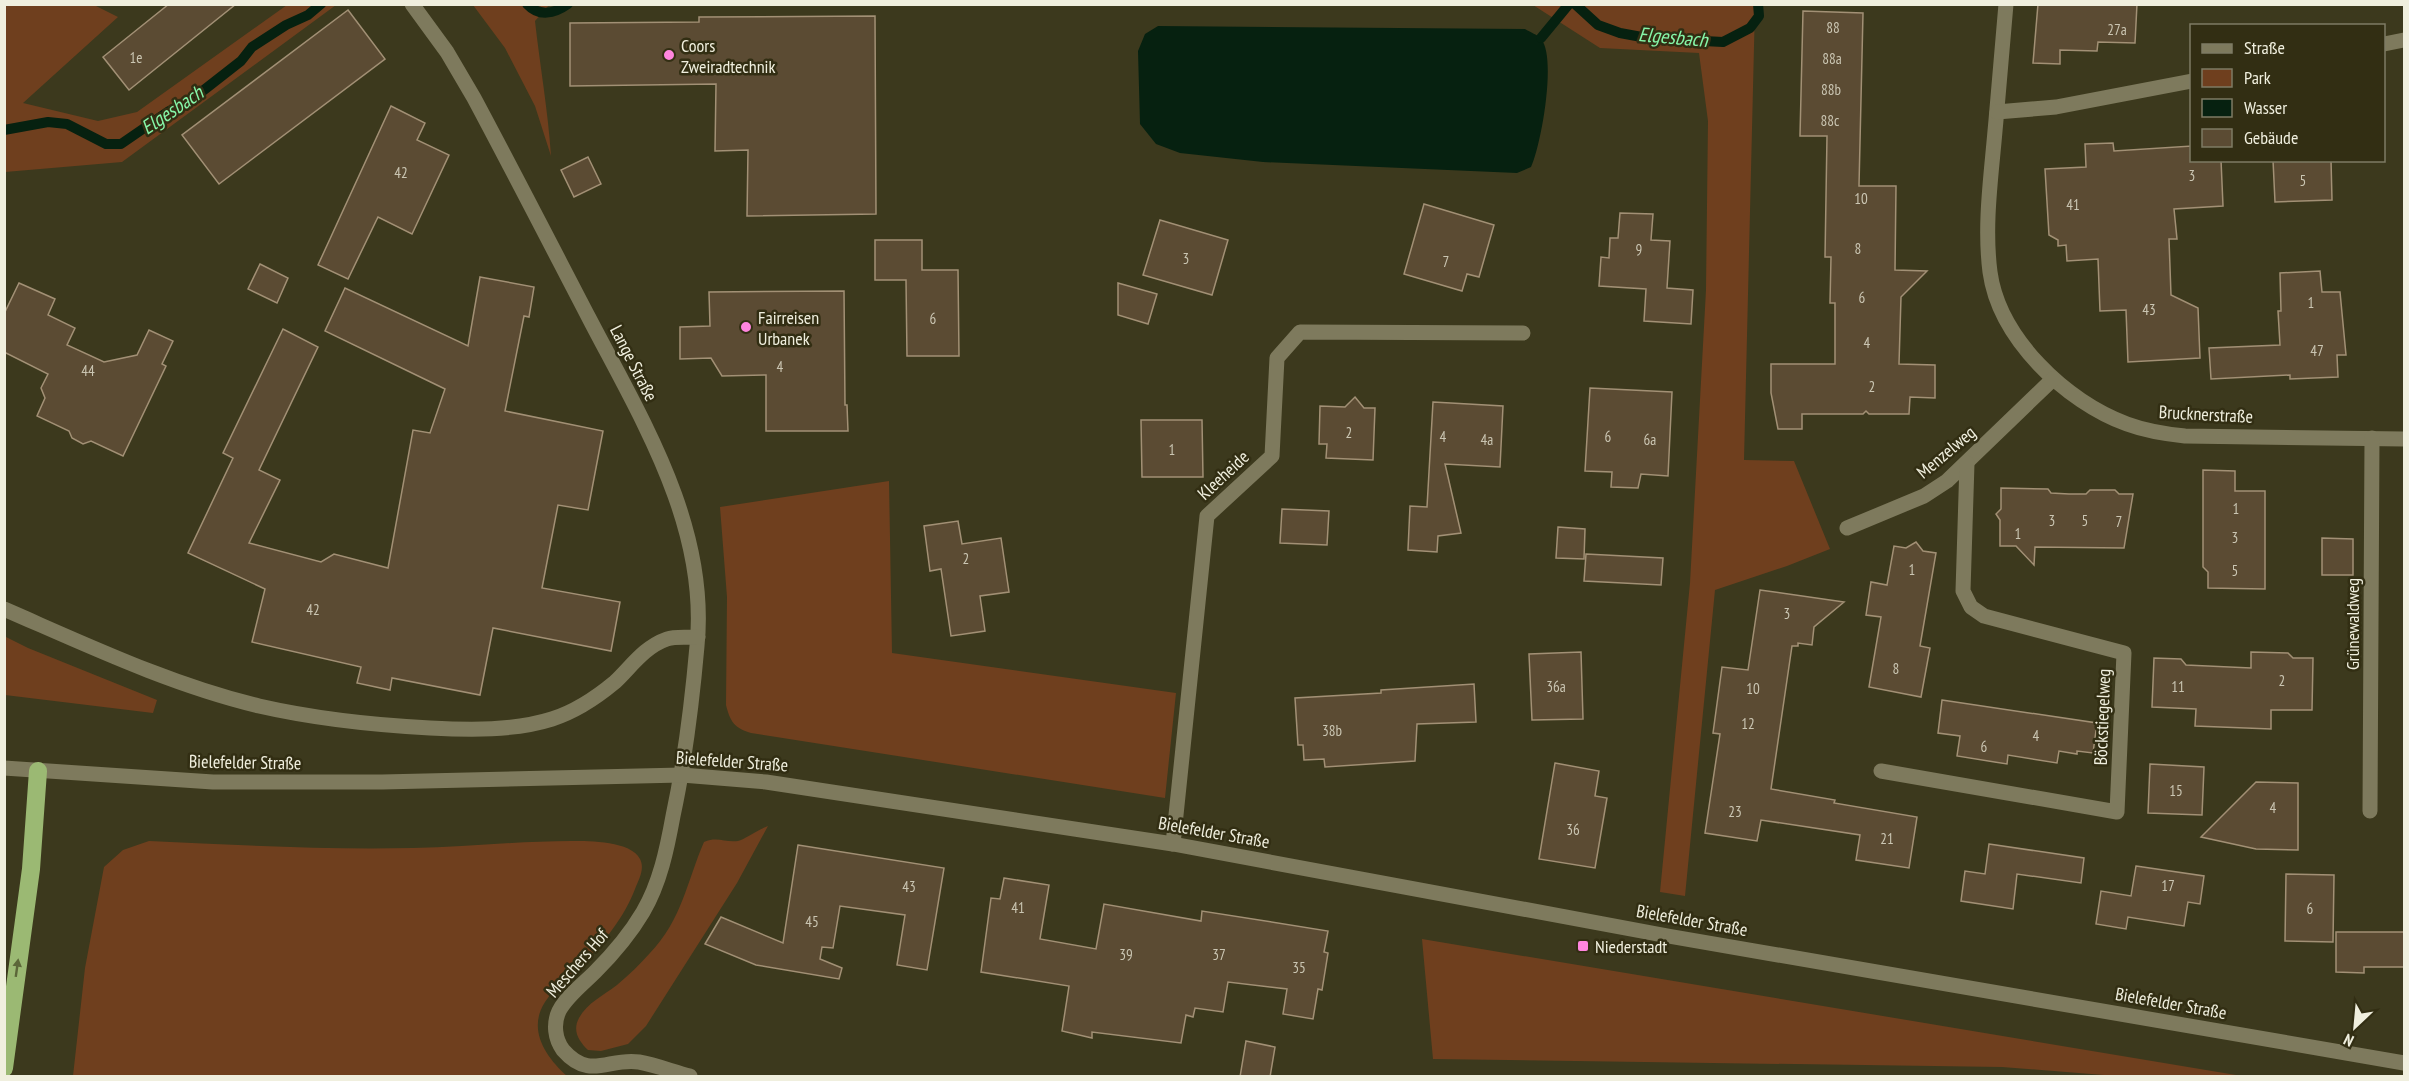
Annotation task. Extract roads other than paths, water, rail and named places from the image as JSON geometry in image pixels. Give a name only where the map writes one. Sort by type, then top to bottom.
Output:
[{"type":"highway","points":[[4,1068],[31,870],[38,771]]},
{"type":"street","name":"Lange Straße","points":[[412,4],[447,52],[474,98],[636,409],[668,475],[683,513],[693,559],[698,598],[698,637],[682,775]]},
{"type":"street","name":"Brucknerstraße","points":[[2006,4],[1987,225],[1990,274],[2004,314],[2015,333],[2053,379],[2099,411],[2127,424],[2158,433],[2185,436],[2404,439]]},
{"type":"street","points":[[2385,44],[2404,40]]},
{"type":"street","points":[[1997,112],[2056,107],[2190,81]]},
{"type":"street","name":"Kleeheide","points":[[1173,844],[1207,516],[1272,456],[1277,358],[1300,332],[1523,333]]},
{"type":"street","name":"Menzelweg","points":[[1847,528],[1924,496],[1947,481],[2053,379]]},
{"type":"street","name":"Grünewaldweg","points":[[2370,811],[2372,438]]},
{"type":"street","name":"Böckstiegelweg","points":[[1881,771],[2117,812],[2124,653],[1984,616],[1971,607],[1963,591],[1967,464]]},
{"type":"street","points":[[4,609],[96,649],[188,684],[257,705],[314,717],[382,726],[445,729],[500,728],[552,719],[584,704],[615,682],[633,662],[658,642],[669,638],[698,637]]},
{"type":"street","name":"Bielefelder Straße","points":[[4,768],[213,782],[393,782],[682,775],[766,782],[1173,844],[1680,938],[2404,1063]]},
{"type":"street","name":"Meschers Hof","points":[[682,775],[664,856],[654,890],[647,904],[630,932],[559,1012],[554,1029],[561,1047],[572,1060],[588,1072],[638,1061],[690,1077]]},
{"type":"water","points":[[1158,26],[1525,29],[1541,39],[1546,49],[1548,64],[1546,102],[1535,156],[1531,167],[1517,173],[1263,162],[1180,153],[1156,144],[1140,124],[1138,51],[1145,34]]},
{"type":"waterway","name":"Elgesbach","points":[[4,130],[48,122],[67,124],[106,144],[121,144],[169,111],[186,104],[241,61],[252,47],[286,25],[308,15],[321,4]]},
{"type":"waterway","name":"Elgesbach","points":[[527,4],[536,11],[547,13],[568,4]]},
{"type":"waterway","points":[[1541,38],[1569,4]]},
{"type":"waterway","name":"Elgesbach","points":[[1575,4],[1598,25],[1620,33],[1647,38],[1723,42],[1750,28],[1759,16],[1758,4]]},
{"type":"place","name":"Coors Zweiradtechnik","points":[[669,55]]},
{"type":"place","name":"Fairreisen Urbanek","points":[[746,327]]},
{"type":"place","name":"Niederstadt","points":[[1583,946]]}]
